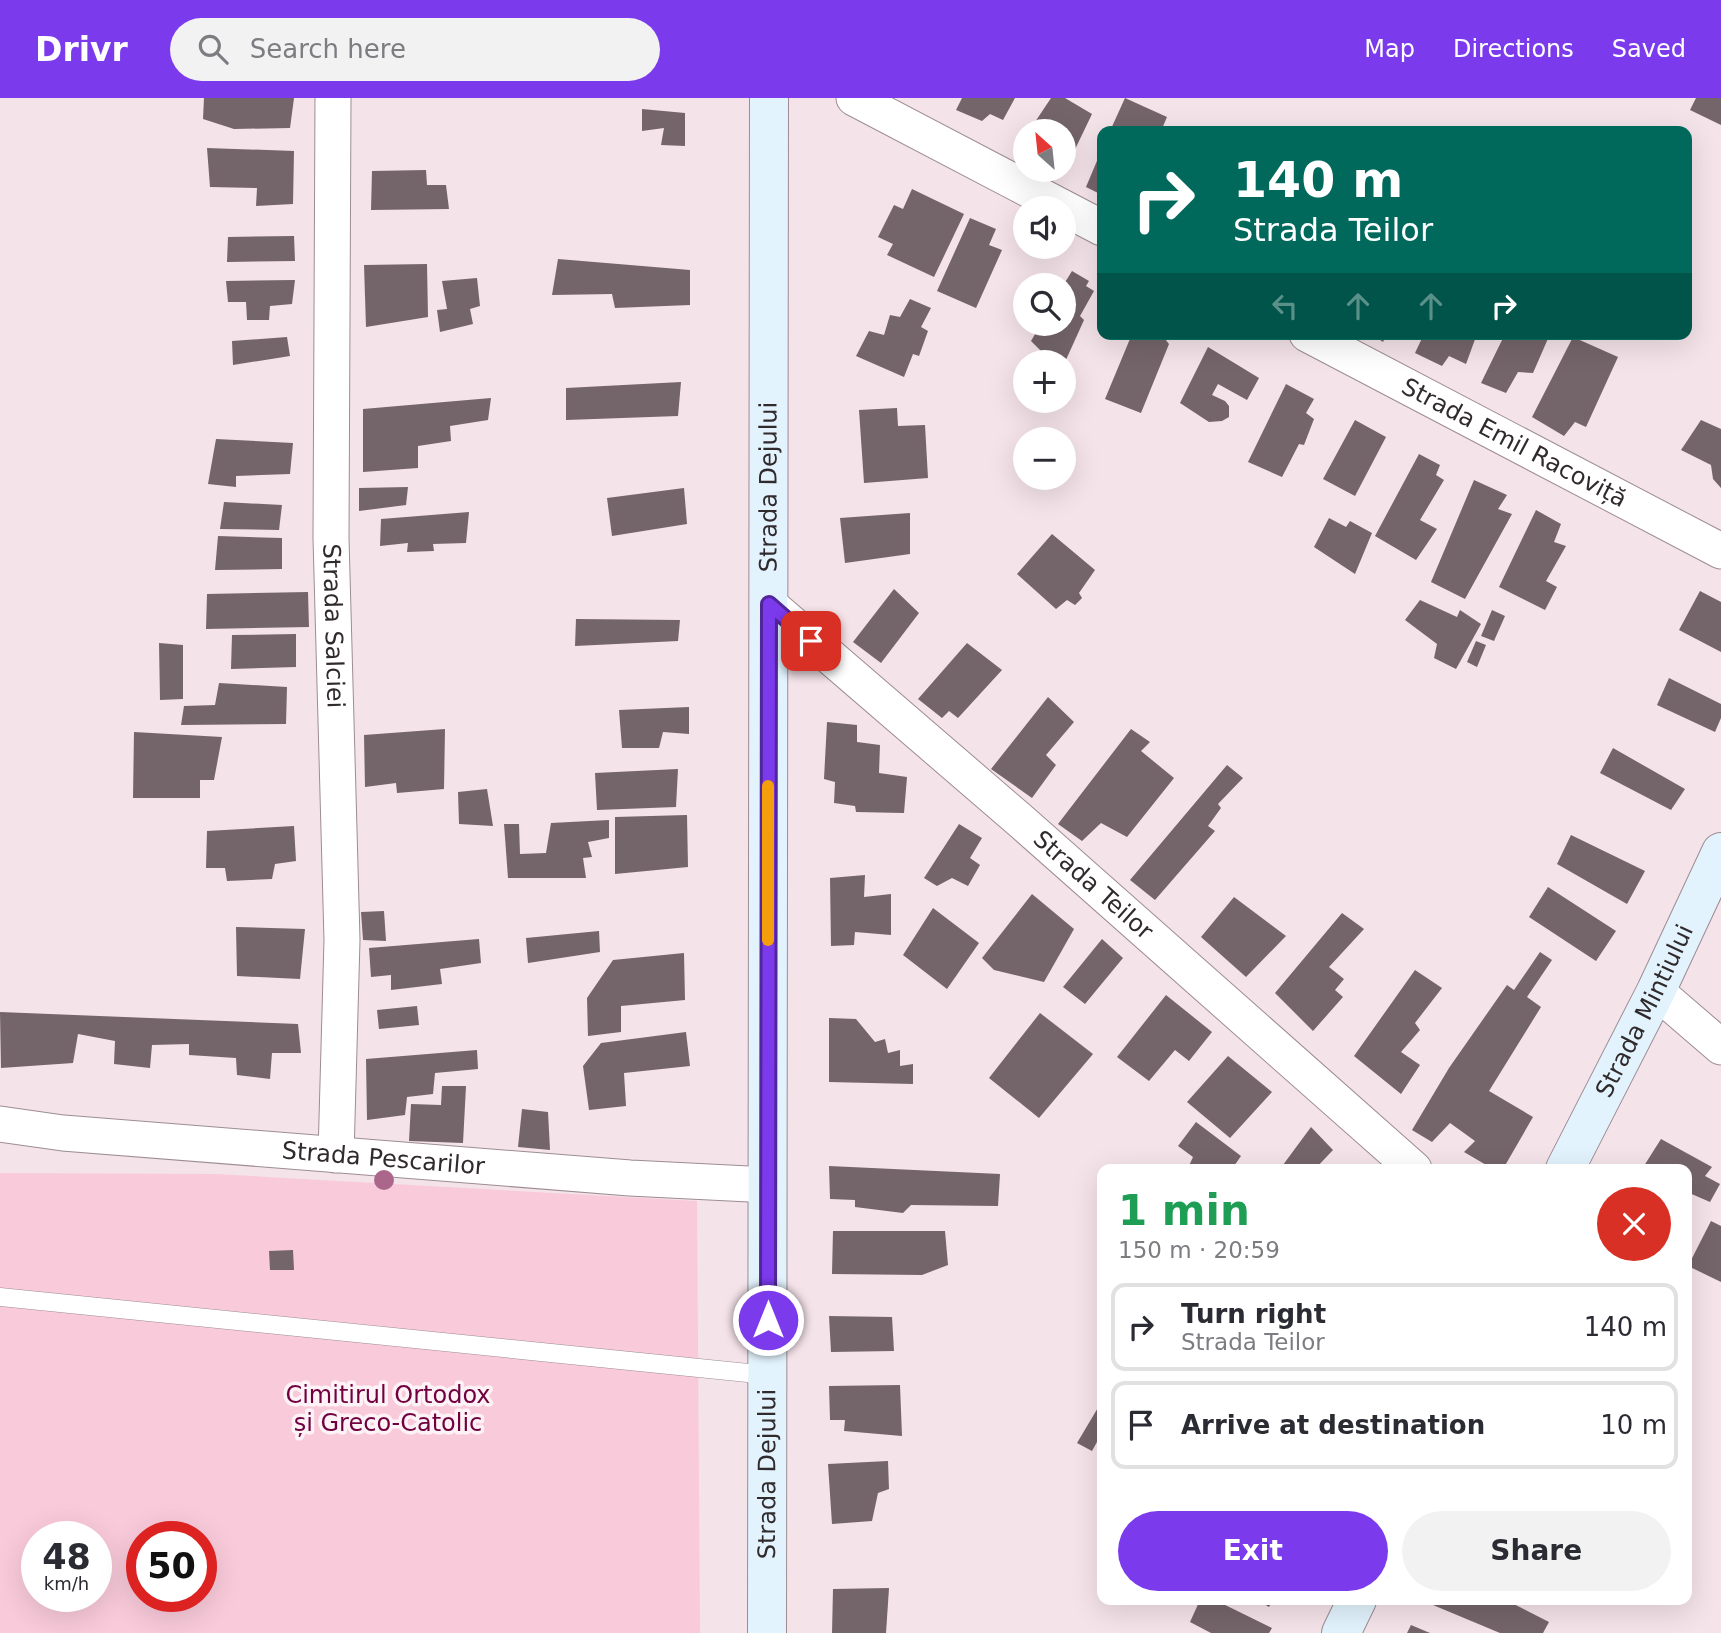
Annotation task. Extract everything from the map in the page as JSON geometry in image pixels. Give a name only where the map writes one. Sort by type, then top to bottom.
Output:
[{"type":"main road","name":"Strada Dejului","points":[[767,1633],[769,98]]},
{"type":"main road","name":"Strada Mintiului","points":[[1568,1164],[1656,990],[1721,852]]},
{"type":"main road","points":[[1341,1633],[1355,1605]]},
{"type":"street","name":"Strada Salciei","points":[[333,98],[331,538],[342,940],[336,1155]]},
{"type":"street","points":[[854,98],[1097,225]]},
{"type":"street","name":"Strada Emil Racoviță","points":[[1318,340],[1721,551]]},
{"type":"street","name":"Strada Teilor","points":[[769,604],[1022,822],[1408,1164]]},
{"type":"street","points":[[1656,990],[1721,1048]]},
{"type":"street","name":"Strada Pescarilor","points":[[0,1124],[63,1133],[336,1155],[631,1178],[768,1185]]},
{"type":"lane","points":[[0,1297],[768,1375]]},
{"type":"green space","name":"Cimitirul Ortodox și Greco-Catolic","points":[[0,1173],[216,1174],[697,1201],[700,1633],[0,1633]]},
{"type":"building","points":[[204,98],[294,98],[290,128],[234,129],[203,119]]},
{"type":"building","points":[[962,98],[1015,98],[1003,120],[990,114],[982,121],[956,110]]},
{"type":"building","points":[[1051,98],[1065,98],[1092,114],[1076,147],[1076,119],[1037,119]]},
{"type":"building","points":[[1125,98],[1167,117],[1163,126],[1112,126]]},
{"type":"building","points":[[1696,98],[1721,98],[1721,125],[1690,110]]},
{"type":"building","points":[[642,109],[685,113],[685,146],[661,145],[664,128],[642,131]]},
{"type":"building","points":[[207,148],[294,151],[293,204],[256,206],[257,188],[210,187]]},
{"type":"building","points":[[1097,161],[1097,192],[1086,187]]},
{"type":"building","points":[[426,170],[427,185],[446,185],[449,209],[371,210],[372,171]]},
{"type":"building","points":[[912,189],[964,214],[934,277],[887,255],[893,244],[878,237],[894,205],[903,209]]},
{"type":"building","points":[[970,218],[996,229],[989,245],[1002,250],[976,308],[937,291]]},
{"type":"building","points":[[294,236],[295,261],[227,262],[228,237]]},
{"type":"building","points":[[558,259],[690,270],[690,305],[615,308],[612,294],[552,295]]},
{"type":"building","points":[[427,264],[428,317],[366,327],[364,265]]},
{"type":"building","points":[[1076,273],[1089,281],[1086,286],[1094,291],[1080,316],[1084,320],[1070,350],[1040,350],[1031,341],[1034,336],[1076,336]]},
{"type":"building","points":[[477,278],[480,306],[470,309],[473,324],[440,332],[437,310],[447,309],[442,281]]},
{"type":"building","points":[[295,280],[292,304],[270,306],[269,320],[247,320],[246,302],[228,302],[226,281]]},
{"type":"building","points":[[910,299],[931,308],[921,327],[928,331],[919,356],[913,354],[904,377],[856,356],[869,331],[884,335],[890,315],[900,317]]},
{"type":"building","points":[[287,337],[290,356],[233,365],[232,341]]},
{"type":"building","points":[[1130,340],[1166,340],[1169,344],[1141,413],[1105,399]]},
{"type":"building","points":[[1421,340],[1475,340],[1466,364],[1449,356],[1442,366],[1415,353]]},
{"type":"building","points":[[1502,340],[1547,340],[1533,373],[1518,372],[1506,393],[1481,383]]},
{"type":"building","points":[[1571,340],[1580,340],[1618,357],[1586,427],[1575,422],[1564,436],[1532,417]]},
{"type":"building","points":[[1208,347],[1259,378],[1247,400],[1218,384],[1212,395],[1229,406],[1229,417],[1222,421],[1209,422],[1180,403]]},
{"type":"building","points":[[681,382],[678,416],[566,420],[566,388]]},
{"type":"building","points":[[1286,384],[1314,399],[1306,413],[1314,419],[1304,445],[1299,444],[1282,477],[1248,462]]},
{"type":"building","points":[[491,398],[488,420],[450,426],[451,441],[418,446],[418,468],[363,472],[363,409]]},
{"type":"building","points":[[897,408],[898,426],[925,425],[928,478],[864,483],[859,410]]},
{"type":"building","points":[[1355,420],[1386,437],[1355,496],[1323,479]]},
{"type":"building","points":[[1701,420],[1721,429],[1721,488],[1713,479],[1711,465],[1681,450]]},
{"type":"building","points":[[216,439],[293,443],[290,474],[236,476],[236,487],[208,484]]},
{"type":"building","points":[[1419,454],[1440,465],[1436,475],[1444,480],[1420,520],[1437,529],[1416,560],[1375,536]]},
{"type":"building","points":[[1474,480],[1507,495],[1498,509],[1512,514],[1465,599],[1431,582]]},
{"type":"building","points":[[408,487],[406,505],[359,511],[359,488]]},
{"type":"building","points":[[684,488],[687,524],[612,536],[607,498]]},
{"type":"building","points":[[224,502],[282,505],[279,530],[220,529]]},
{"type":"building","points":[[1536,510],[1561,524],[1554,542],[1566,546],[1546,581],[1557,587],[1545,610],[1499,587]]},
{"type":"building","points":[[469,512],[466,543],[433,544],[434,551],[407,552],[408,543],[380,546],[381,519]]},
{"type":"building","points":[[910,513],[910,554],[845,563],[840,518]]},
{"type":"building","points":[[1329,518],[1346,527],[1350,521],[1372,533],[1355,574],[1314,547]]},
{"type":"building","points":[[1052,534],[1095,570],[1079,593],[1082,598],[1075,605],[1067,600],[1056,609],[1017,574]]},
{"type":"building","points":[[218,536],[282,538],[282,569],[215,570]]},
{"type":"building","points":[[894,589],[919,613],[881,663],[853,642]]},
{"type":"building","points":[[1700,591],[1721,602],[1721,652],[1679,630]]},
{"type":"building","points":[[308,592],[309,627],[206,629],[207,594]]},
{"type":"building","points":[[1420,600],[1457,617],[1460,610],[1481,624],[1456,669],[1434,658],[1437,644],[1405,620]]},
{"type":"building","points":[[1492,610],[1505,616],[1494,641],[1481,636]]},
{"type":"building","points":[[576,619],[680,620],[678,641],[575,646]]},
{"type":"building","points":[[296,634],[296,667],[231,669],[232,635]]},
{"type":"building","points":[[1476,641],[1486,645],[1477,667],[1467,662]]},
{"type":"building","points":[[159,643],[183,645],[183,699],[160,700]]},
{"type":"building","points":[[967,643],[1002,670],[958,718],[949,711],[942,718],[918,699]]},
{"type":"building","points":[[1669,678],[1721,704],[1721,718],[1715,732],[1657,705]]},
{"type":"building","points":[[219,683],[287,687],[286,724],[181,725],[184,706],[215,705]]},
{"type":"building","points":[[1048,697],[1074,722],[1046,755],[1056,765],[1032,798],[991,769]]},
{"type":"building","points":[[689,707],[689,734],[663,732],[659,748],[622,748],[619,710]]},
{"type":"building","points":[[827,722],[857,725],[857,742],[880,745],[879,773],[907,777],[904,813],[856,812],[855,806],[834,803],[835,782],[824,779]]},
{"type":"building","points":[[445,729],[444,789],[397,793],[396,783],[365,787],[364,735]]},
{"type":"building","points":[[1131,729],[1150,742],[1141,751],[1174,778],[1127,837],[1101,823],[1082,841],[1058,824]]},
{"type":"building","points":[[134,732],[222,737],[214,780],[200,780],[200,798],[133,798]]},
{"type":"building","points":[[1613,748],[1685,789],[1671,810],[1600,773]]},
{"type":"building","points":[[1227,765],[1243,778],[1218,804],[1221,808],[1208,826],[1215,831],[1155,900],[1130,880]]},
{"type":"building","points":[[678,769],[676,807],[597,810],[595,773]]},
{"type":"building","points":[[487,789],[493,826],[459,824],[458,792]]},
{"type":"building","points":[[687,815],[688,867],[615,874],[615,817]]},
{"type":"building","points":[[609,820],[609,838],[588,842],[592,857],[583,858],[586,878],[508,878],[504,824],[519,824],[520,854],[546,853],[551,823]]},
{"type":"building","points":[[959,824],[982,838],[970,858],[980,865],[968,886],[952,878],[937,886],[924,878]]},
{"type":"building","points":[[294,826],[296,861],[275,864],[272,879],[227,881],[225,868],[206,868],[207,831]]},
{"type":"building","points":[[1571,835],[1645,871],[1627,904],[1557,864]]},
{"type":"building","points":[[865,875],[864,897],[891,894],[891,935],[855,932],[854,945],[831,946],[830,878]]},
{"type":"building","points":[[1548,887],[1616,931],[1596,961],[1529,917]]},
{"type":"building","points":[[1032,894],[1074,929],[1044,982],[994,970],[982,958]]},
{"type":"building","points":[[1234,897],[1286,936],[1246,977],[1201,937]]},
{"type":"building","points":[[933,908],[979,943],[947,989],[903,955]]},
{"type":"building","points":[[384,911],[386,941],[363,940],[361,912]]},
{"type":"building","points":[[1342,913],[1364,929],[1329,967],[1344,979],[1335,990],[1343,997],[1313,1031],[1275,993]]},
{"type":"building","points":[[236,927],[305,929],[300,979],[237,976]]},
{"type":"building","points":[[599,931],[600,952],[528,963],[526,938]]},
{"type":"building","points":[[479,939],[481,963],[440,969],[442,984],[391,990],[391,975],[371,977],[369,948]]},
{"type":"building","points":[[1102,939],[1123,958],[1085,1004],[1063,987]]},
{"type":"building","points":[[1540,952],[1552,960],[1527,997],[1541,1007],[1489,1091],[1533,1117],[1506,1164],[1484,1164],[1464,1152],[1475,1141],[1450,1123],[1432,1142],[1412,1130],[1449,1068],[1507,985],[1514,990]]},
{"type":"building","points":[[684,953],[685,1000],[621,1006],[621,1032],[588,1036],[587,998],[613,960]]},
{"type":"building","points":[[1415,970],[1442,988],[1415,1023],[1420,1030],[1401,1052],[1420,1065],[1401,1094],[1354,1056]]},
{"type":"building","points":[[1166,995],[1212,1032],[1189,1061],[1175,1050],[1149,1081],[1117,1057]]},
{"type":"building","points":[[417,1006],[419,1025],[379,1029],[377,1010]]},
{"type":"building","points":[[0,1012],[298,1024],[301,1053],[272,1053],[270,1079],[237,1075],[236,1058],[189,1055],[189,1044],[152,1045],[150,1068],[114,1064],[115,1041],[78,1034],[73,1063],[1,1068]]},
{"type":"building","points":[[1040,1013],[1093,1054],[1039,1118],[989,1078]]},
{"type":"building","points":[[829,1018],[856,1019],[875,1042],[885,1039],[888,1053],[900,1050],[900,1066],[913,1064],[913,1084],[829,1082]]},
{"type":"building","points":[[686,1032],[690,1066],[624,1073],[626,1106],[589,1110],[583,1066],[601,1043]]},
{"type":"building","points":[[477,1050],[478,1069],[435,1073],[433,1094],[407,1097],[405,1115],[367,1120],[366,1059]]},
{"type":"building","points":[[1228,1056],[1272,1092],[1230,1138],[1187,1102]]},
{"type":"building","points":[[442,1086],[466,1086],[463,1143],[409,1141],[411,1104],[441,1105]]},
{"type":"building","points":[[522,1109],[548,1112],[550,1150],[518,1147]]},
{"type":"building","points":[[1196,1122],[1241,1156],[1235,1164],[1190,1164],[1193,1157],[1178,1146]]},
{"type":"building","points":[[1311,1127],[1333,1150],[1320,1164],[1284,1164]]},
{"type":"building","points":[[1661,1139],[1712,1167],[1705,1176],[1720,1184],[1710,1202],[1692,1194],[1692,1164],[1645,1164]]},
{"type":"building","points":[[829,1166],[1000,1174],[998,1206],[911,1205],[903,1213],[855,1207],[855,1200],[830,1199]]},
{"type":"building","points":[[1711,1221],[1721,1226],[1721,1282],[1692,1268],[1692,1258]]},
{"type":"building","points":[[833,1231],[945,1231],[948,1265],[922,1275],[832,1274]]},
{"type":"building","points":[[293,1250],[294,1270],[270,1270],[269,1251]]},
{"type":"building","points":[[829,1316],[892,1317],[894,1351],[831,1352]]},
{"type":"building","points":[[900,1385],[902,1436],[844,1431],[845,1420],[830,1420],[829,1386]]},
{"type":"building","points":[[1097,1409],[1097,1442],[1092,1451],[1077,1443]]},
{"type":"building","points":[[888,1461],[889,1489],[878,1493],[872,1521],[832,1524],[828,1464]]},
{"type":"building","points":[[889,1588],[886,1633],[832,1633],[833,1589]]},
{"type":"building","points":[[1198,1605],[1225,1605],[1272,1628],[1269,1633],[1211,1633],[1190,1622]]},
{"type":"building","points":[[1433,1605],[1516,1605],[1549,1622],[1543,1633],[1500,1633]]},
{"type":"building","points":[[1411,1625],[1430,1633],[1407,1633]]},
{"type":"slow traffic","points":[[768,786],[768,940]]},
{"type":"route","points":[[768,1320],[769,604],[811,641]]}]
